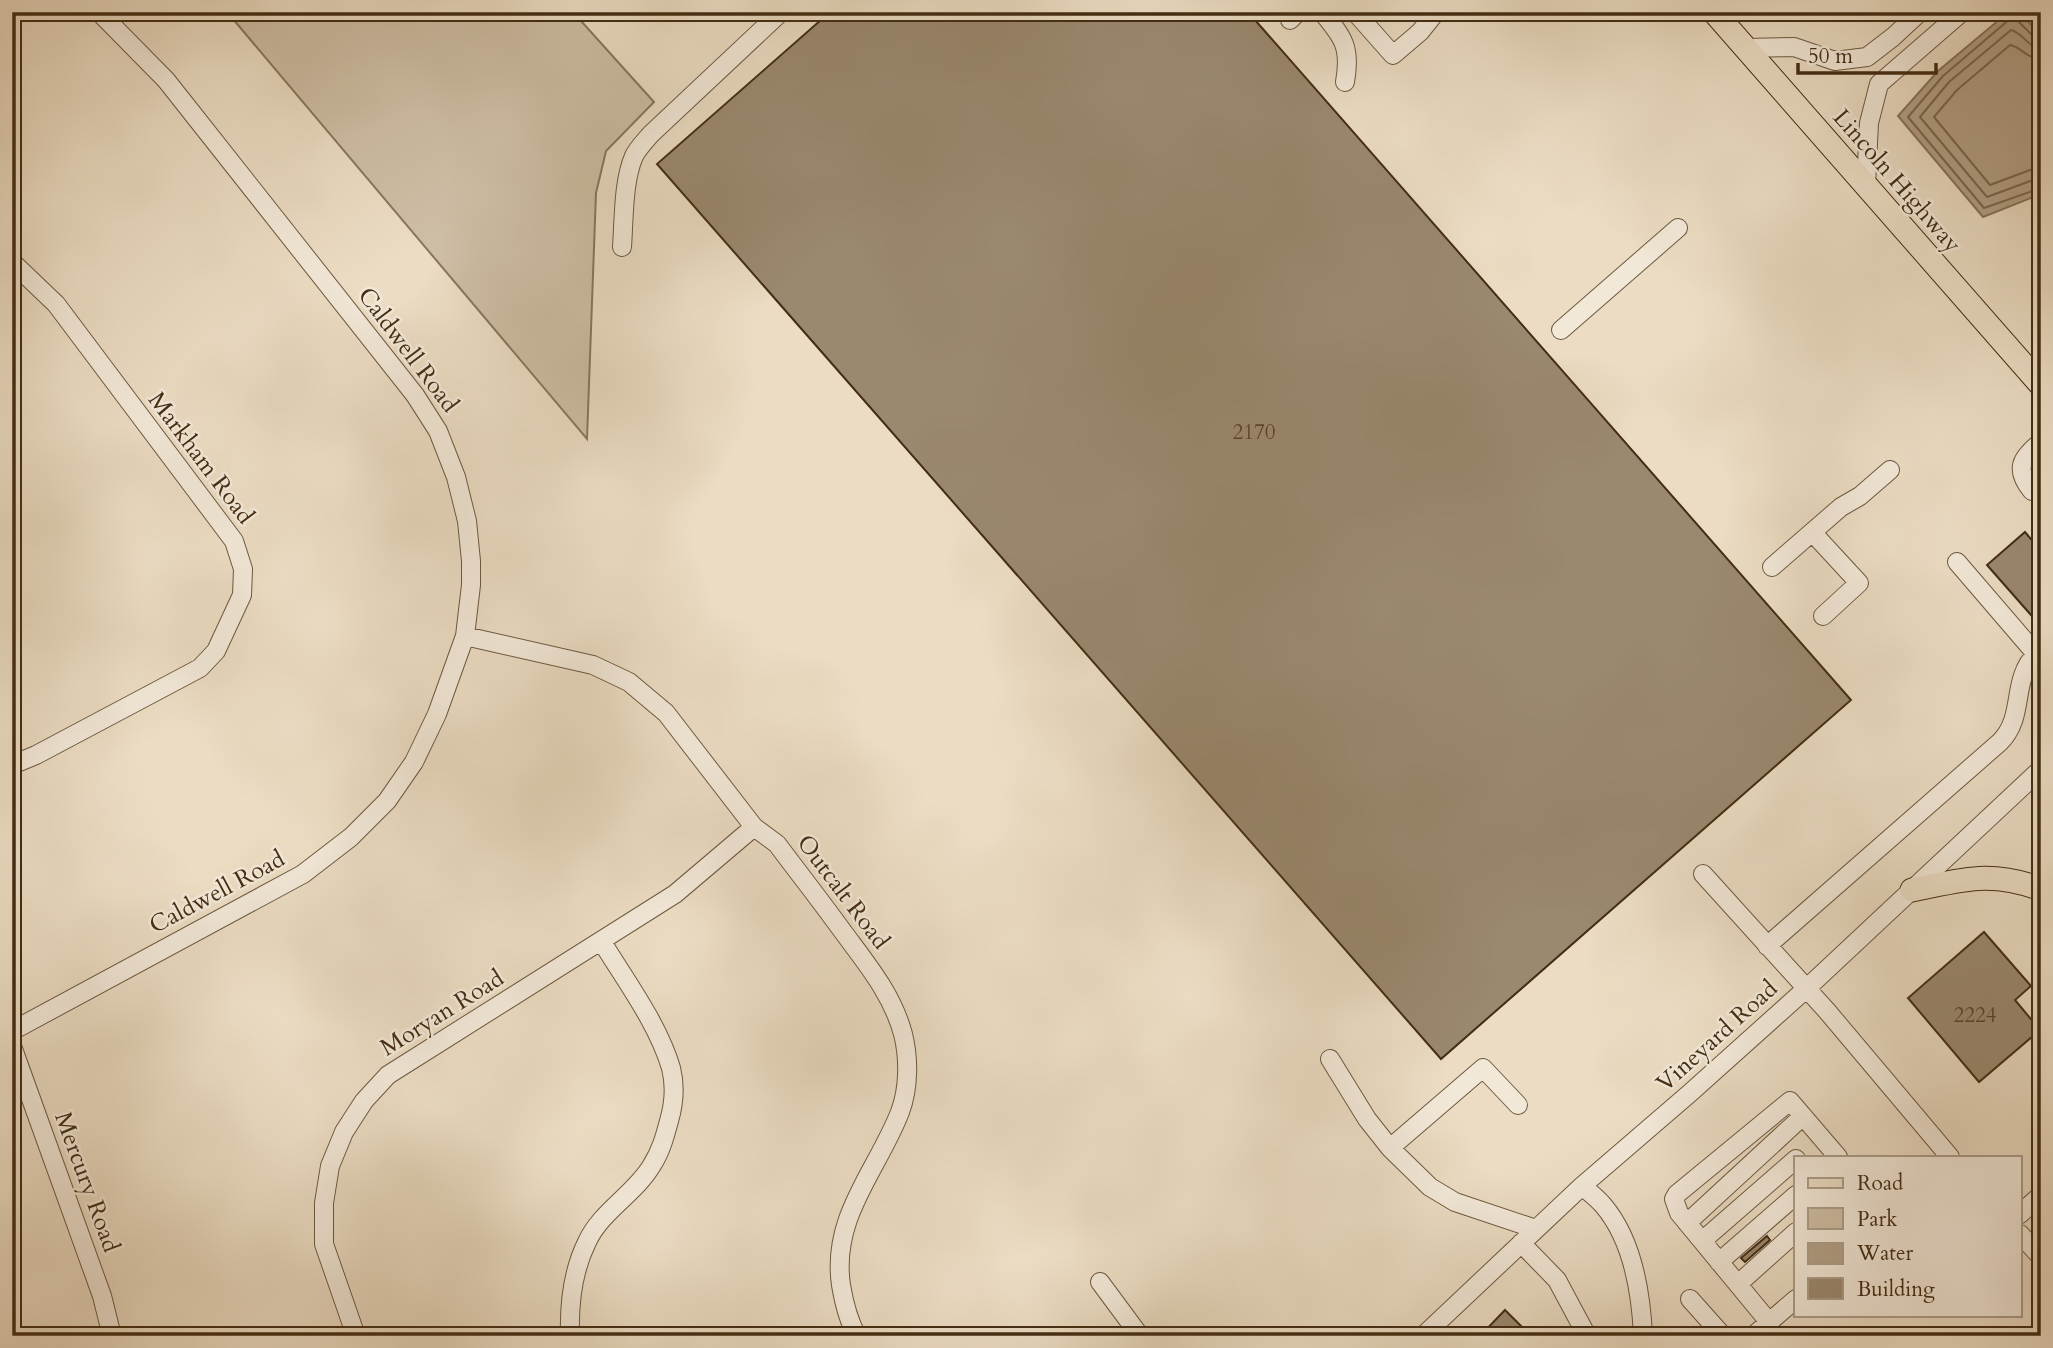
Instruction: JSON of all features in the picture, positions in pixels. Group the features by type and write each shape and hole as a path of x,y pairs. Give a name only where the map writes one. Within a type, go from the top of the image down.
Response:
{"main road":[{"name":"Lincoln Highway","path":"1714,12 2041,385"},
{"path":"1912,890 1982,877 2009,879 2041,889"}],"street":[{"name":"Caldwell Road","path":"12,1031 303,874 351,837 387,801 414,762 437,715 465,636 471,585 467,521 456,477 438,431 415,395 166,80 99,12"},
{"path":"622,247 628,177 638,150 651,134 781,12"},
{"path":"1322,12 1340,33 1348,54 1345,82"},
{"path":"1745,48 1794,47 1835,61 1867,57 1920,12"},
{"path":"1866,185 1869,124 1879,84 1962,12"},
{"path":"1340,33 1355,28 1364,15 1394,55 1432,17"},
{"path":"1561,330 1678,228"},
{"name":"Markham Road","path":"12,262 56,304 234,541 243,569 242,595 216,651 200,668 36,755 12,765"},
{"path":"2032,491 2024,481 2021,465 2026,455 2041,442"},
{"path":"1772,567 1841,507 1860,496 1890,470"},
{"path":"1812,532 1860,583 1823,616"},
{"path":"1767,946 2005,737 2015,718 2022,676 2036,654 1957,562"},
{"name":"Outcalt Road","path":"465,636 593,665 629,682 666,713 754,827 777,844 888,995 903,1034 908,1074 901,1111 852,1207 841,1242 839,1272 844,1301 857,1336"},
{"name":"Vineyard Road","path":"1423,1336 1583,1186 1807,988 2041,769"},
{"name":"Moryan Road","path":"356,1336 324,1244 324,1203 330,1166 344,1132 365,1101 388,1075 675,894 754,827"},
{"path":"1703,874 1807,988 1949,1156"},
{"path":"570,1336 569,1318 573,1291 587,1241 607,1213 652,1167 663,1142 674,1093 671,1070 660,1038 602,942"},
{"name":"Mercury Road","path":"12,1046 102,1296 112,1336"},
{"path":"1330,1059 1367,1119 1417,1176 1442,1195 1469,1208 1536,1229"},
{"path":"1390,1148 1483,1068 1518,1105"},
{"path":"1769,1322 1688,1223 1675,1205 1674,1199 1790,1101 1837,1156"},
{"path":"1688,1223 1803,1116"},
{"path":"1799,1156 1821,1137"},
{"path":"1702,1241 1794,1161"},
{"path":"1583,1186 1604,1205 1625,1240 1637,1280 1643,1336"},
{"path":"2022,1211 2041,1195"},
{"path":"1719,1262 1794,1197"},
{"path":"1738,1284 1794,1234"},
{"path":"2022,1236 2041,1257"},
{"path":"1521,1243 1557,1280 1587,1336"},
{"path":"1100,1282 1140,1336"},
{"path":"1690,1299 1723,1336"},
{"path":"1754,1336 1794,1301"}],"green space":[{"path":"227,12 573,12 654,102 606,151 596,193 587,439"}],"water":[{"path":"2011,12 2019,12 2041,35 2041,194 1983,217 1898,116 1938,71"}],"building":[{"path":"830,12 1248,12 1851,700 1441,1059 657,164"},
{"path":"2025,532 2041,551 2041,607 2031,615 1987,565"},
{"path":"1984,932 2031,986 2015,1000 2040,1030 1979,1082 1908,998"},
{"path":"1767,1236 1770,1240 1745,1262 1741,1258"},
{"path":"1505,1310 1531,1336 1480,1336"}]}
